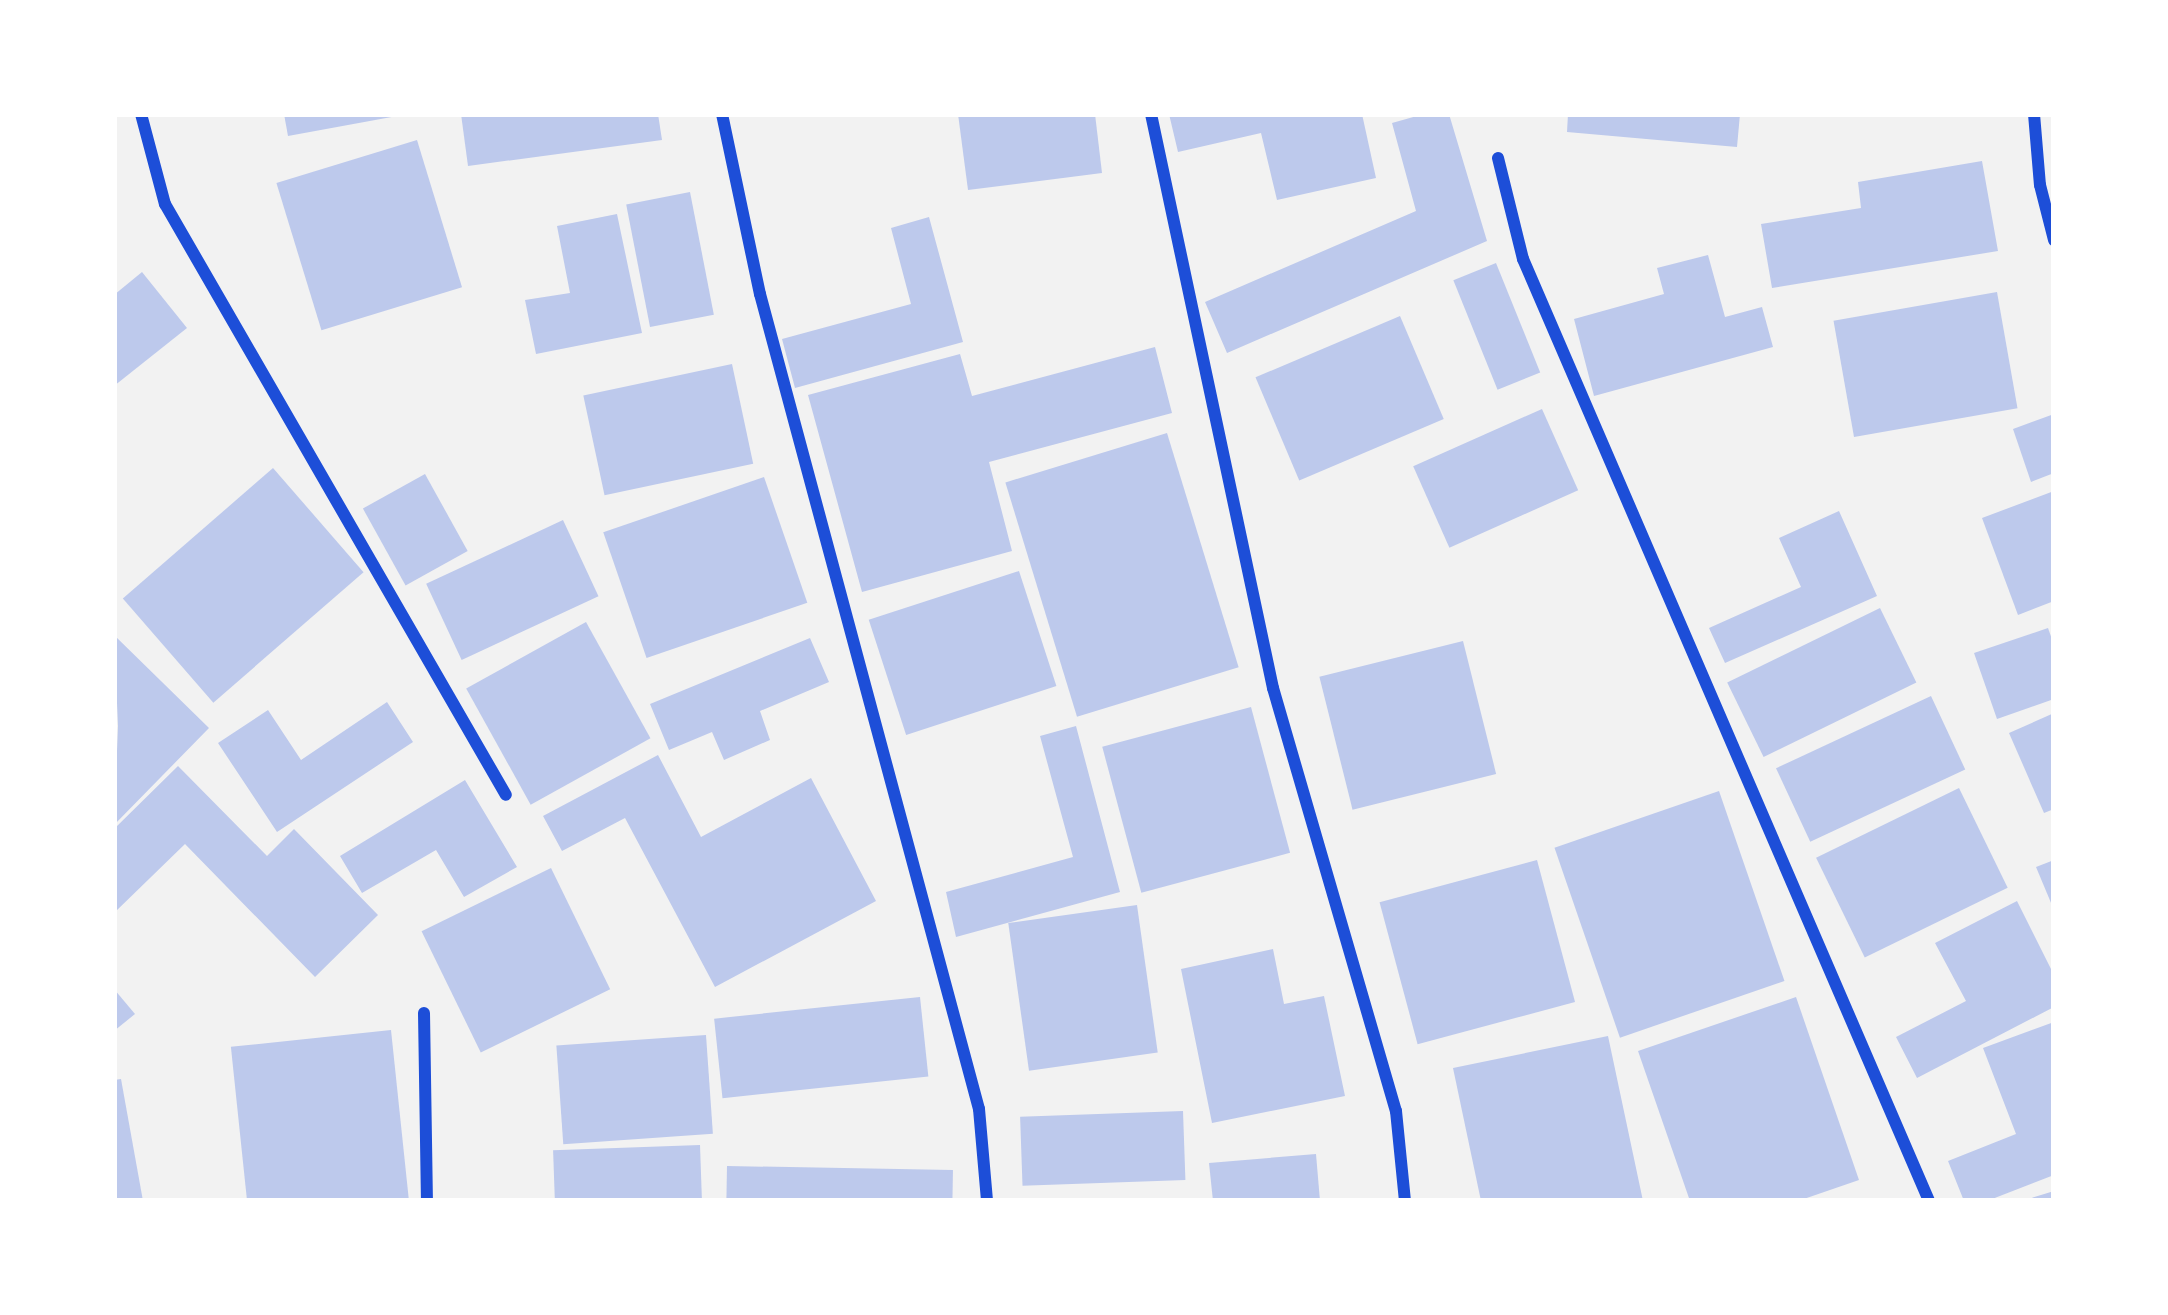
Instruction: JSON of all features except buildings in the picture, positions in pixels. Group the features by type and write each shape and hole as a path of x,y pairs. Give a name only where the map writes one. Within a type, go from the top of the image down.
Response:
{"street":[{"path":"141,114 165,204 506,795"},
{"path":"722,114 766,316 979,1109 987,1201"},
{"path":"1150,114 1273,688 1396,1111 1406,1201"},
{"path":"2034,114 2040,185 2054,240"},
{"path":"1498,158 1522,259 1929,1201"},
{"path":"424,1013 427,1201"}]}
